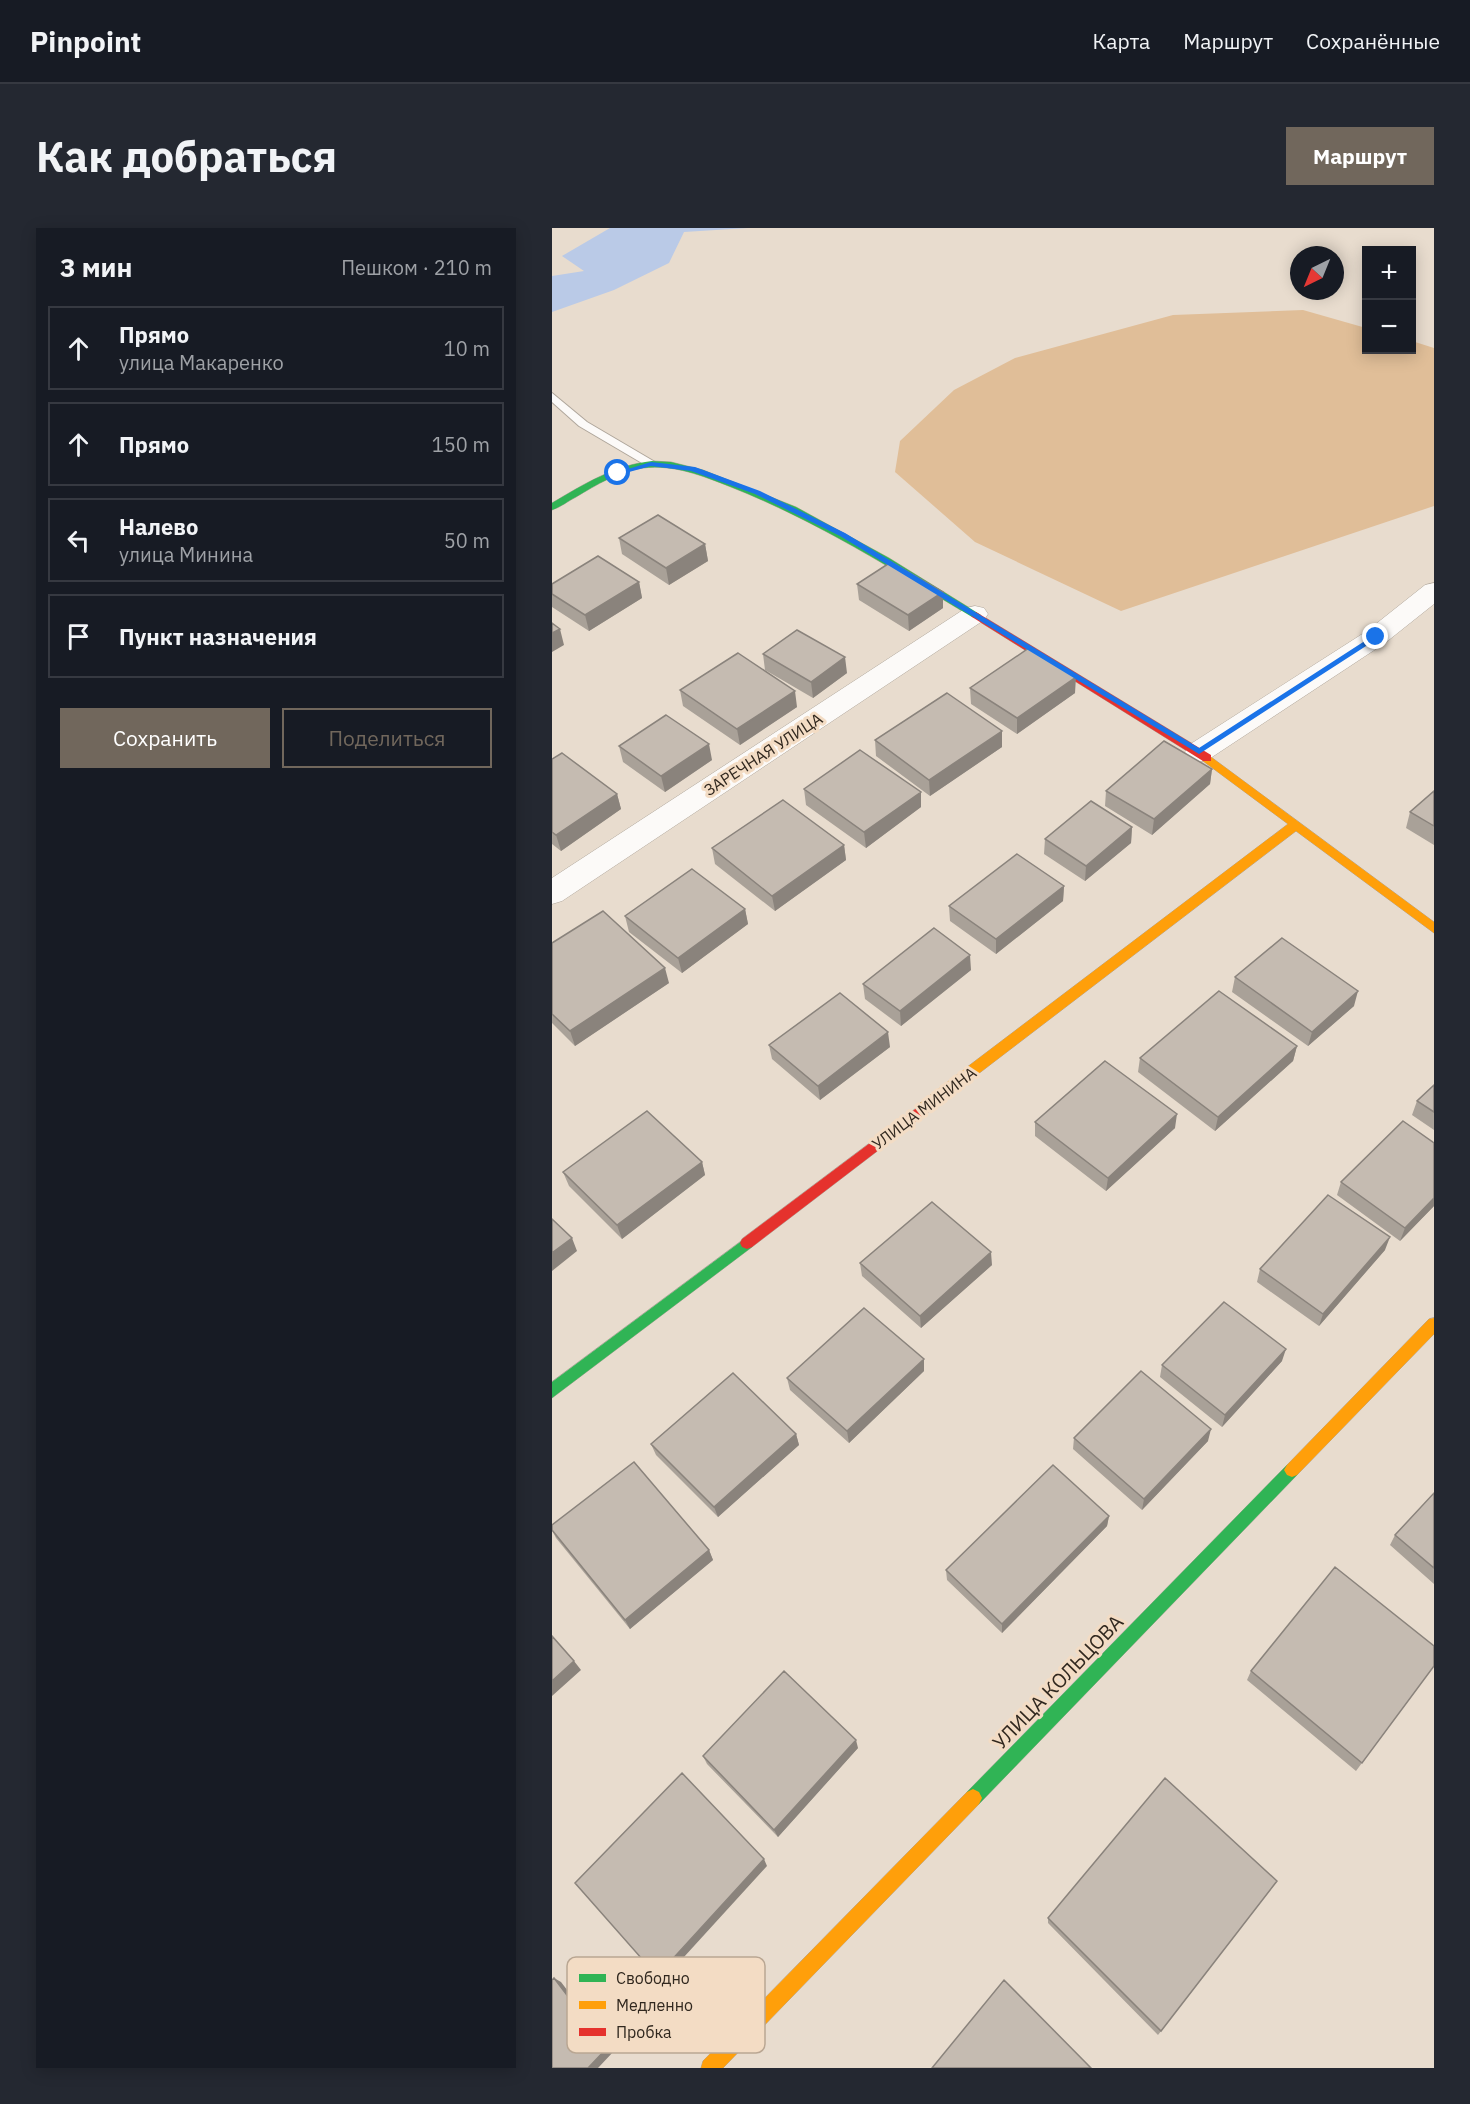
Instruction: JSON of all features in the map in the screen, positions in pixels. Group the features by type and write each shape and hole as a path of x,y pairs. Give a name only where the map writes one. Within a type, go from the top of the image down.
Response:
{"street":[{"path":"552,507 587,486 651,464 692,469 758,493 843,534 1199,752 1434,928"},
{"path":"1199,752 1376,637 1434,591"},
{"name":"ЗАРЕЧНАЯ УЛИЦА","path":"552,893 975,614"},
{"name":"УЛИЦА МИНИНА","path":"552,1391 1295,825"},
{"name":"УЛИЦА КОЛЬЦОВА","path":"765,2011 1434,1324"},
{"name":"УЛИЦА КОЛЬЦОВА","path":"710,2068 725,2053"}],"lane":[{"path":"552,396 583,424 651,464"}],"shaded area":[{"path":"1303,310 1362,327 1362,354 1416,354 1416,342 1434,348 1434,506 1121,611 975,542 895,472 900,441 954,390 1015,358 1173,315"}],"water":[{"path":"610,228 748,228 684,232 669,263 614,290 552,312 552,276 584,271 562,256"}],"building":[{"path":"658,515 705,544 666,568 619,538"},
{"path":"598,556 639,582 585,615 552,594 552,584"},
{"path":"891,562 943,592 908,615 857,584"},
{"path":"552,623 560,629 552,633"},
{"path":"797,630 845,657 811,682 763,654"},
{"path":"1029,648 1076,677 1017,718 970,688"},
{"path":"738,653 795,691 737,729 680,690"},
{"path":"947,693 1002,731 929,780 875,740"},
{"path":"666,715 709,744 661,776 619,746"},
{"path":"1164,741 1212,769 1154,819 1106,791"},
{"path":"860,750 921,792 864,832 804,789"},
{"path":"562,753 617,794 556,835 552,832 552,759"},
{"path":"1434,791 1434,826 1410,812"},
{"path":"783,800 844,845 772,896 712,848"},
{"path":"1091,801 1132,827 1086,866 1045,839"},
{"path":"1017,854 1064,886 996,939 949,906"},
{"path":"692,869 745,909 678,958 625,916"},
{"path":"603,911 665,968 570,1031 552,1014 552,943"},
{"path":"934,928 970,955 900,1011 863,984"},
{"path":"1282,938 1358,991 1312,1032 1235,977"},
{"path":"1219,991 1297,1046 1218,1117 1140,1058"},
{"path":"840,993 888,1032 818,1086 769,1045"},
{"path":"1105,1061 1177,1114 1108,1178 1035,1122"},
{"path":"1434,1085 1434,1112 1417,1101"},
{"path":"647,1111 702,1162 617,1225 563,1172"},
{"path":"1403,1121 1434,1143 1434,1198 1405,1228 1341,1182"},
{"path":"1328,1195 1390,1237 1323,1314 1260,1269"},
{"path":"932,1202 991,1252 920,1316 860,1263"},
{"path":"552,1219 572,1238 552,1253"},
{"path":"1224,1302 1286,1349 1225,1415 1162,1365"},
{"path":"864,1308 924,1359 847,1431 787,1378"},
{"path":"1141,1371 1211,1429 1144,1499 1074,1438"},
{"path":"733,1373 796,1434 714,1507 651,1444"},
{"path":"634,1462 709,1550 625,1620 552,1530 552,1525"},
{"path":"1053,1465 1109,1516 1002,1624 946,1570"},
{"path":"1434,1493 1434,1568 1395,1535"},
{"path":"1335,1567 1434,1646 1434,1666 1362,1763 1251,1671"},
{"path":"552,1636 574,1661 552,1681"},
{"path":"784,1671 856,1740 774,1830 703,1756"},
{"path":"682,1773 764,1859 674,1957 640,1957 575,1883"},
{"path":"1165,1778 1277,1881 1161,2031 1048,1918"},
{"path":"554,1978 567,1995 567,2053 602,2053 588,2068 552,2068 552,1980"},
{"path":"1004,1980 1091,2068 932,2068"}],"traffic: fast":[{"path":"552,507 600,480 639,465 671,465 690,469 760,495 824,525 976,615"},
{"path":"552,1391 747,1243"},
{"path":"973,1798 1292,1470"}],"traffic: slow":[{"path":"1207,758 1434,928"},
{"path":"926,1106 1295,825"},
{"path":"1292,1470 1434,1324"},
{"path":"765,2012 973,1798"},
{"path":"710,2068 725,2053"}],"traffic: jam":[{"path":"976,615 1207,758"},
{"path":"747,1243 926,1106"}],"route":[{"path":"618,473 651,464 692,469 758,493 843,534 1199,752 1376,637"}]}
